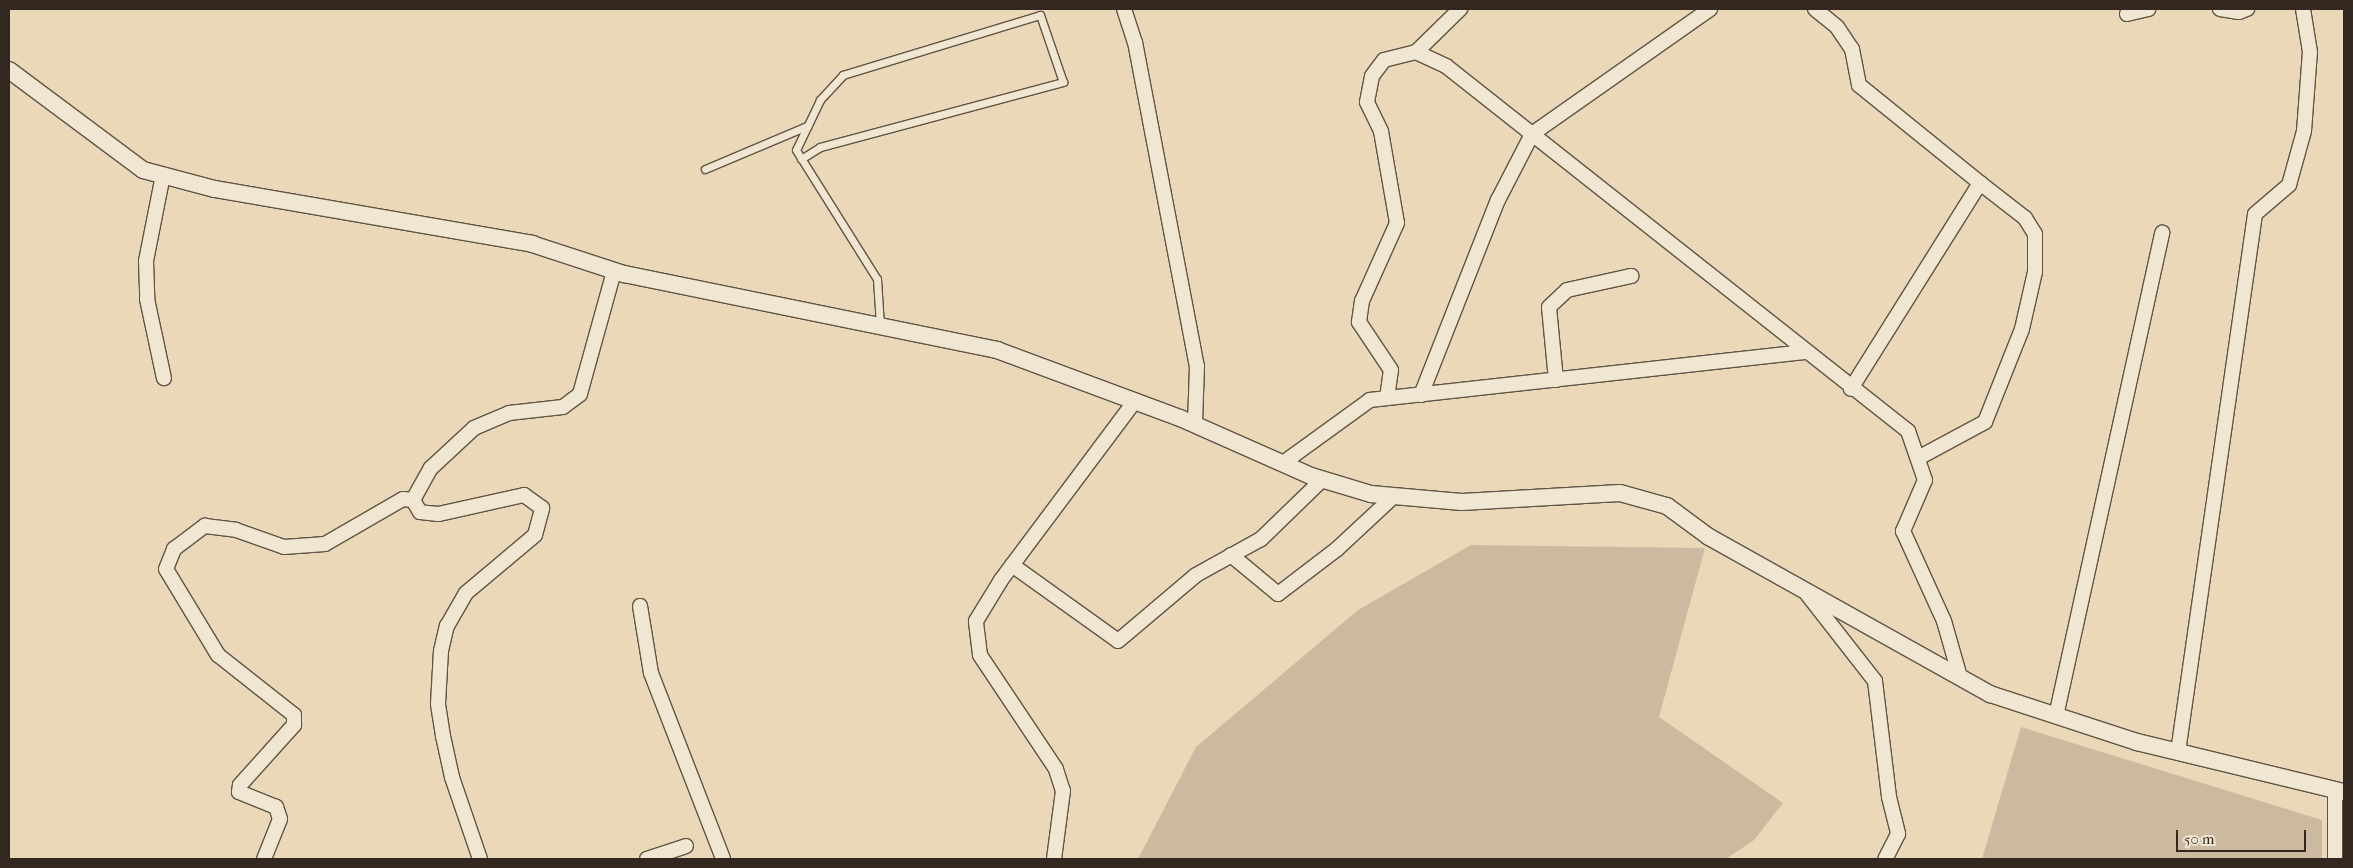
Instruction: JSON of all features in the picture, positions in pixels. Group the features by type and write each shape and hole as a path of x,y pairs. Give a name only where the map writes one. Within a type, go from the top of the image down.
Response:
{"street":[{"path":"1124,9 1135,42 1197,366 1195,424"},
{"path":"1387,398 1391,370 1359,322 1362,301 1397,223 1381,130 1367,102 1372,76 1384,60 1416,52 1460,9"},
{"path":"1421,395 1498,200 1532,134 1710,9"},
{"path":"1815,9 1837,27 1852,49 1859,85 2025,218 2036,234 2036,272 2022,329 1985,422 1920,457"},
{"path":"2127,14 2148,9"},
{"path":"2220,9 2239,12 2247,9"},
{"path":"2178,752 2255,214 2289,185 2304,131 2310,52 2303,9"},
{"path":"1416,52 1446,66 1804,352 1908,432 1920,457 1925,480 1903,531 1944,621 1960,677"},
{"path":"9,70 143,170 215,189 532,244 614,271 998,350 1195,424 1323,479 1394,496 1462,502 1620,493 1667,506 1709,537 1990,694 2056,716 2178,752 2340,791 2335,859"},
{"path":"163,175 146,261 147,299 164,378"},
{"path":"1851,389 1980,183"},
{"path":"2056,716 2162,232"},
{"path":"413,500 432,468 474,428 509,413 563,407 580,394 614,271"},
{"path":"1556,380 1549,306 1567,290 1631,276"},
{"path":"1283,463 1370,400 1804,352"},
{"path":"1054,859 1063,792 1056,769 980,655 976,621 1012,566 1135,401"},
{"path":"1012,566 1118,641 1196,575 1261,539 1323,479"},
{"path":"413,500 420,512 438,514 524,495 542,508 534,535 466,593 447,626 441,651 438,704 443,736 452,777 480,859"},
{"path":"1231,554 1278,594 1337,549 1394,496"},
{"path":"264,859 280,818 276,807 239,792 240,785 294,725 294,715 218,655 166,570 174,549 205,526 236,530 284,547 325,544 403,499 413,500"},
{"path":"1802,589 1875,681 1898,834 1885,859"},
{"path":"640,606 651,673 723,859"},
{"path":"647,859 686,846"}],"lane":[{"path":"801,158 820,147 1063,82 1040,15 843,75 820,100 796,150 801,158 877,279 880,326"},
{"path":"705,169 807,126"}],"shaded area":[{"path":"1471,545 1705,548 1659,717 1783,803 1754,840 1726,859 1138,859 1196,747 1358,610"},
{"path":"2021,727 2322,820 2322,859 1982,859"}]}
